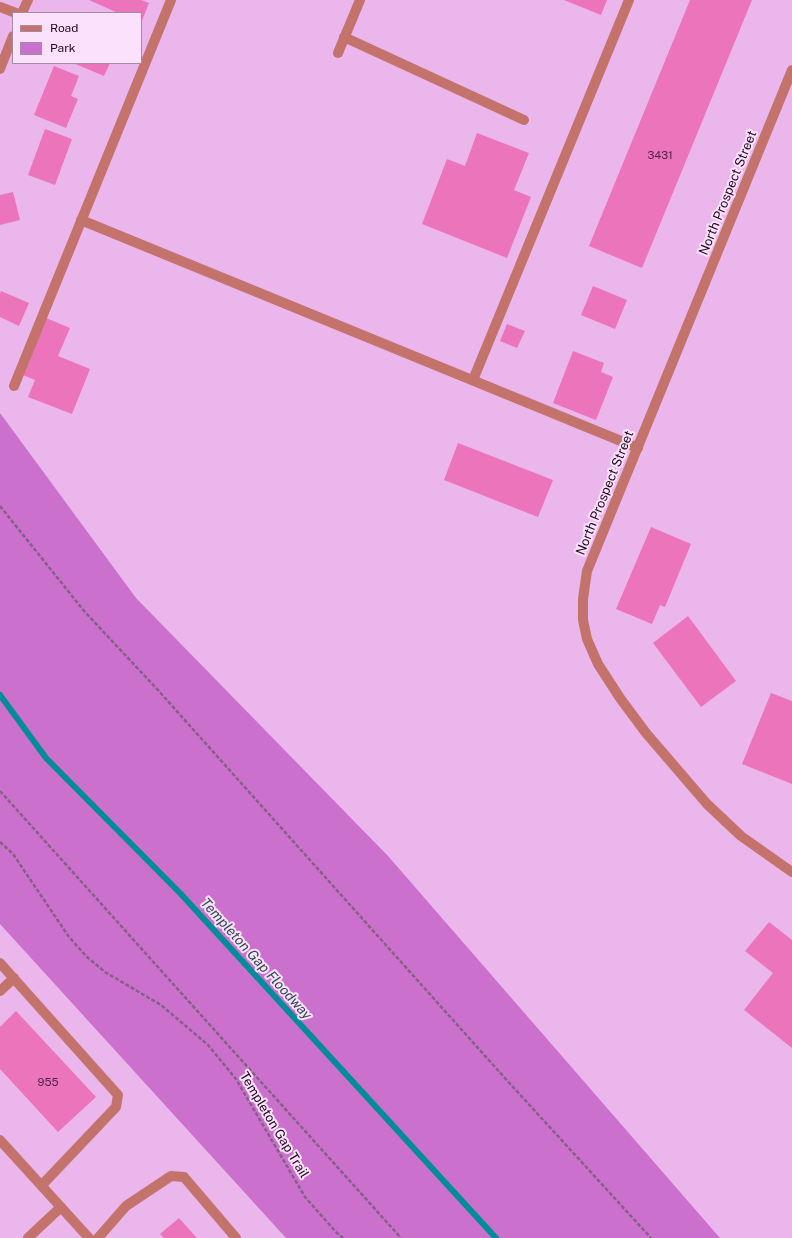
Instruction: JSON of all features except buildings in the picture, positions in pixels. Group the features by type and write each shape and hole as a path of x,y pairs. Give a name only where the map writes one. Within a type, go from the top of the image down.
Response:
{"street":[{"path":"22,12 28,0"},
{"path":"14,386 171,0"},
{"path":"338,53 360,0"},
{"path":"473,380 629,0"},
{"path":"0,7 13,12"},
{"path":"344,37 524,120"},
{"path":"0,69 12,39"},
{"name":"North Prospect Street","path":"792,70 587,571 583,599 583,620 587,639 598,664 641,727 707,804 741,836 792,872"},
{"path":"82,220 638,448"},
{"path":"0,962 118,1095 116,1107 42,1186"},
{"path":"0,991 14,978"},
{"path":"0,1140 89,1238"},
{"path":"98,1238 126,1206 171,1176 184,1176 236,1238"},
{"path":"28,1238 61,1207"}],"path":[{"path":"0,506 84,611 162,695 502,1076 651,1238"},
{"path":"0,791 401,1238"},
{"name":"Templeton Gap Trail","path":"0,842 13,854 68,937 87,957 105,972 161,1005 208,1045 236,1079 305,1198 335,1231 344,1238"}],"green space":[{"path":"0,413 136,598 388,856 720,1238 286,1238 0,924"}],"waterway":[{"name":"Templeton Gap Floodway","path":"0,695 46,758 180,893 496,1238"}]}
